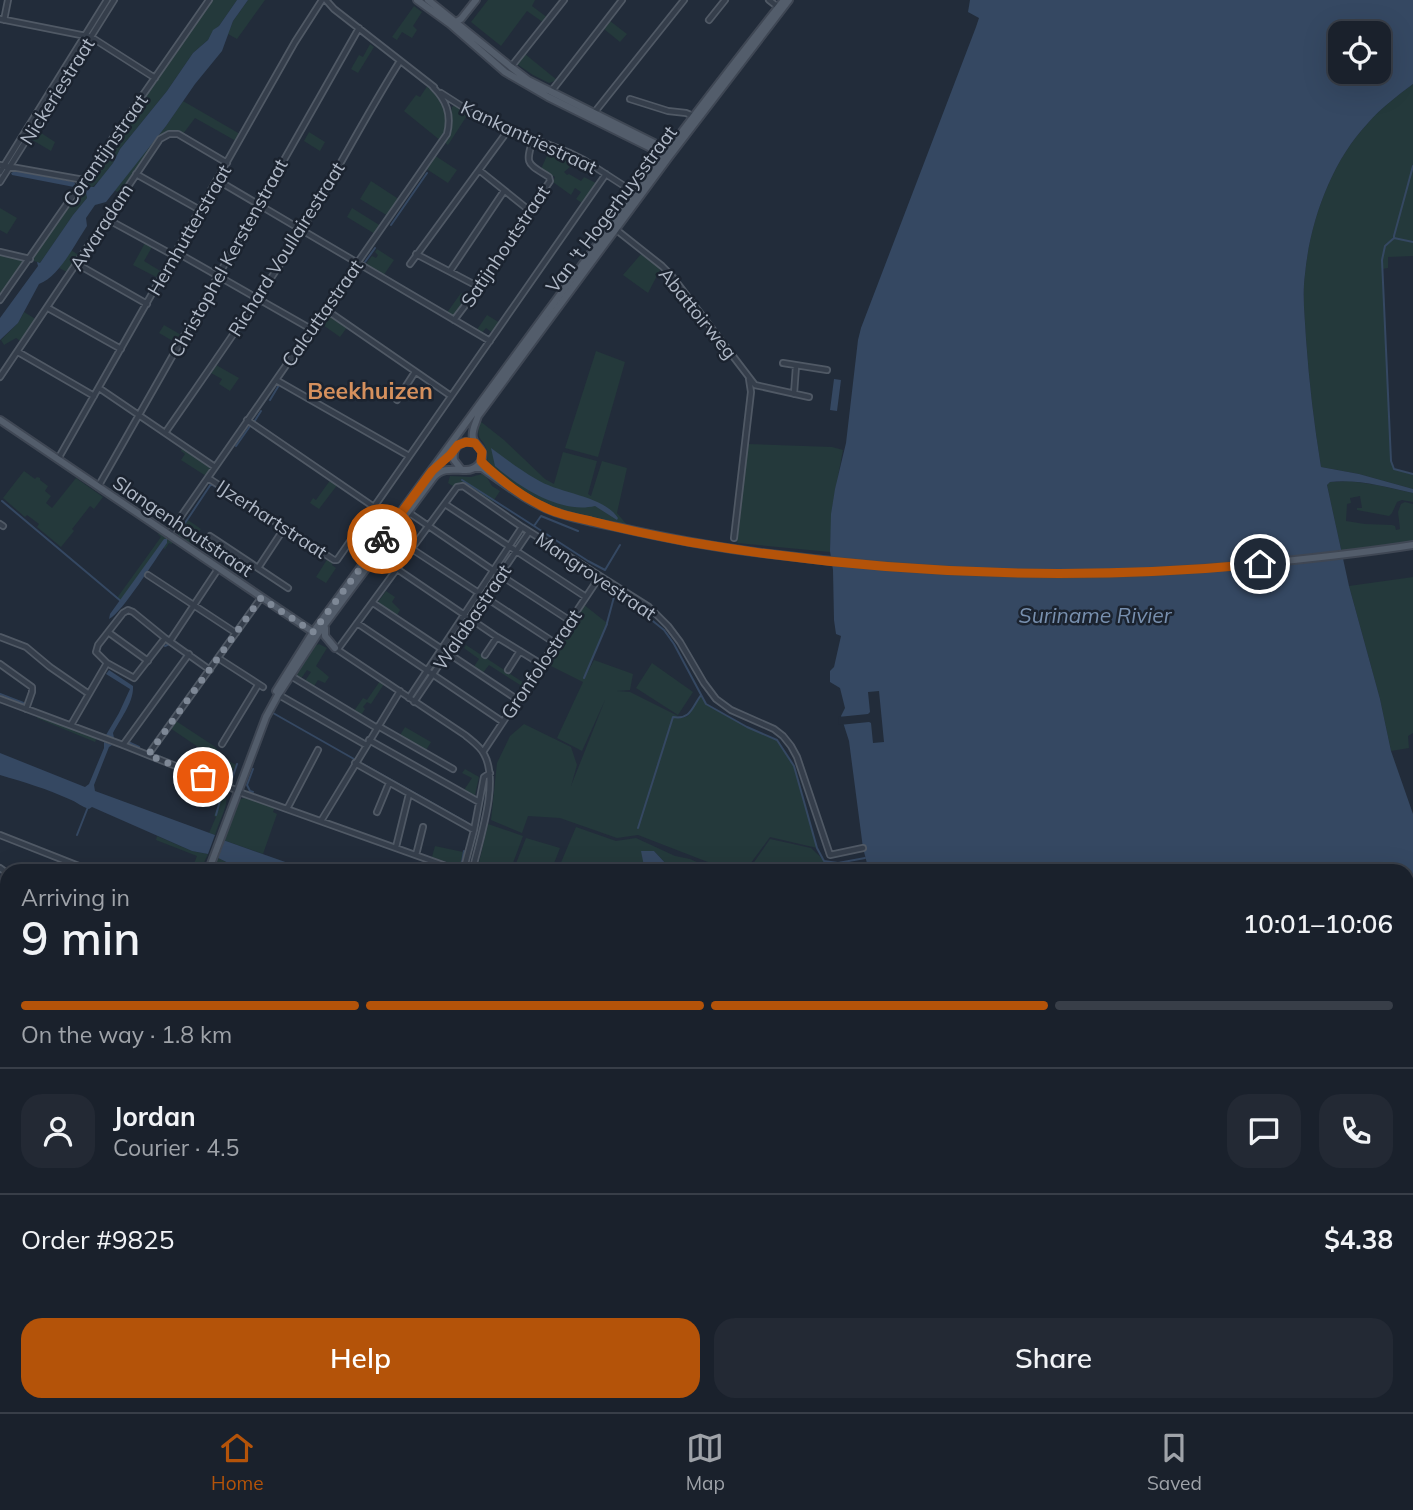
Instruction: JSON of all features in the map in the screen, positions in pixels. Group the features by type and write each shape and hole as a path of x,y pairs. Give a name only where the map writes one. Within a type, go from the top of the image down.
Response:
{"main road":[{"path":"417,0 550,94 668,153"},
{"path":"428,0 505,72 593,114 624,132"},
{"path":"453,23 477,0"},
{"name":"Van 't Hogerhuysstraat","path":"237,791 274,694 315,634 477,410 784,0"},
{"name":"Van 't Hogerhuysstraat","path":"475,443 472,433 478,416 635,192 789,0"},
{"name":"Van 't Hogerhuysstraat","path":"432,471 457,446 477,410"},
{"name":"Slangenhoutstraat","path":"1,421 315,634"},
{"path":"476,468 481,461 482,452 475,443 466,442 457,446 454,460 463,470 482,468 556,513 671,539 759,553 867,565 977,572 1094,574 1273,562 1413,545"},
{"path":"481,461 509,485"},
{"name":"Van 't Hogerhuysstraat","path":"209,864 266,717 315,634 437,473 448,469 463,470"},
{"path":"335,611 324,636 337,648"}],"street":[{"path":"8,0 2,20 88,36 155,78"},
{"name":"Nickeriestraat","path":"88,36 107,0"},
{"name":"Nickeriestraat","path":"0,172 114,0"},
{"name":"Corantijnstraat","path":"0,300 209,0"},
{"name":"Hernhutterstraat","path":"57,460 295,42 324,0"},
{"name":"Kankantriestraat","path":"324,0 457,104 480,118 570,153 635,192"},
{"path":"511,68 564,0"},
{"path":"550,94 622,0"},
{"path":"593,114 684,0"},
{"path":"709,20 725,0"},
{"path":"769,0 778,7"},
{"path":"318,6 325,5 334,9"},
{"name":"Christophel Kerstenstraat","path":"98,488 359,28"},
{"name":"Richard Voullairestraat","path":"165,433 258,299 302,230 400,61"},
{"path":"433,87 445,102 449,113"},
{"path":"630,99 694,116"},
{"path":"449,113 450,106 457,104"},
{"name":"Calcuttastraat","path":"168,535 447,134 449,113"},
{"path":"410,264 509,130"},
{"name":"Awaradam","path":"0,377 160,139 169,134 178,134 227,163"},
{"name":"Satijnhoutstraat","path":"454,320 479,287 550,178 528,162 533,139"},
{"path":"5,165 84,180"},
{"name":"Nickeriestraat","path":"0,182 5,165"},
{"path":"479,170 530,211"},
{"path":"136,174 200,210"},
{"path":"247,420 374,507 606,174"},
{"path":"217,180 490,341"},
{"path":"450,271 504,191"},
{"path":"107,219 218,276 311,329"},
{"name":"Abattoirweg","path":"613,227 671,275 748,378"},
{"path":"0,253 30,259"},
{"path":"416,254 479,287"},
{"path":"77,264 147,304"},
{"path":"48,308 121,349"},
{"path":"325,309 452,396"},
{"path":"18,352 94,396"},
{"path":"783,363 827,370"},
{"path":"794,394 796,366"},
{"path":"397,400 415,372"},
{"path":"748,378 760,387 809,397"},
{"path":"734,538 751,392 748,378"},
{"path":"276,380 409,456"},
{"path":"99,388 215,467"},
{"name":"IJzerhartstraat","path":"208,478 334,560 337,560 374,507"},
{"name":"Mangrovestraat","path":"445,505 457,486 463,486 529,532 649,607 680,642 716,699 731,710 774,729 791,746 830,855 863,848"},
{"path":"337,648 445,505 586,597"},
{"path":"408,512 569,620"},
{"path":"258,568 285,527"},
{"name":"Walabastraat","path":"412,700 433,676 470,619 494,571 522,527"},
{"name":"Walabastraat","path":"412,700 465,615 500,575 529,532"},
{"path":"210,536 288,588"},
{"path":"412,548 555,643"},
{"path":"210,670 167,639 131,610 122,613 98,645 96,652 107,663 134,678 148,662 167,639 194,606 218,569"},
{"path":"397,569 541,664"},
{"path":"148,576 236,633"},
{"name":"Gronfolostraat","path":"483,752 600,576"},
{"path":"148,755 261,598"},
{"path":"373,602 518,700"},
{"path":"357,624 503,722"},
{"path":"108,632 148,662"},
{"name":"Slangenhoutstraat","path":"315,634 465,735 483,752"},
{"path":"0,637 26,647 89,694"},
{"path":"485,655 497,637"},
{"path":"508,670 520,651"},
{"path":"123,745 189,654"},
{"path":"218,658 261,686 222,744"},
{"path":"71,725 107,663"},
{"path":"0,664 32,687 26,709"},
{"path":"290,676 453,769"},
{"path":"321,821 400,691"},
{"path":"278,695 479,802"},
{"path":"0,699 237,791 441,864"},
{"path":"287,809 318,750"},
{"path":"474,864 490,792 490,773 483,752"},
{"path":"355,763 474,830"},
{"path":"465,864 484,777 490,773"},
{"path":"377,812 389,783"},
{"path":"396,847 409,794"},
{"path":"416,855 423,827"},
{"path":"0,835 70,863"}],"green space":[{"path":"212,0 237,0 208,40 193,53 167,91 120,149 100,180 86,193 87,198 40,263 31,260"},
{"path":"248,0 265,0 237,39 228,34 233,21"},
{"path":"488,0 535,0 532,6 548,18 544,23 527,11 501,46 471,22"},
{"path":"414,6 422,12 413,26 417,30 412,38 402,32 397,40 392,37"},
{"path":"610,21 627,34 620,42 604,29"},
{"path":"370,44 374,47 358,73 351,69 359,55 363,57"},
{"path":"525,54 557,80 549,83 517,64"},
{"path":"1413,84 1413,256 1388,257 1388,268 1382,269 1391,461 1394,469 1413,474 1413,489 1321,467 1310,387 1304,298 1312,234 1333,174 1368,123"},
{"path":"428,85 440,97 446,110 446,125 441,141 404,111 416,95 420,97"},
{"path":"183,101 240,134 236,141 195,118 183,134 166,134 121,194 114,190 166,126"},
{"path":"455,105 468,114 448,145 444,142 452,107"},
{"path":"35,129 55,142 51,151 29,138"},
{"path":"309,132 325,142 320,151 304,141"},
{"path":"550,149 575,159 564,172 567,175 581,181 584,177 596,183 582,203 576,199 581,192 575,188 571,195 553,182 555,177 541,169"},
{"path":"434,155 457,170 448,183 425,168"},
{"path":"371,181 400,200 388,216 360,199"},
{"path":"0,208 17,218 7,234 0,230"},
{"path":"352,208 381,226 375,234 347,217"},
{"path":"145,243 152,247 144,261 162,272 158,278 133,265"},
{"path":"377,249 394,260 383,276 365,265 372,256 376,258"},
{"path":"71,250 80,256 69,273 59,268"},
{"path":"642,253 661,268 648,293 623,275"},
{"path":"0,254 23,259 24,262 2,293 0,292"},
{"path":"461,293 470,298 455,317 446,314"},
{"path":"24,312 37,320 22,342 16,338 4,345 1,340 18,323"},
{"path":"331,314 348,326 340,337 323,325"},
{"path":"487,315 500,323 493,333 486,328 481,334 476,331"},
{"path":"164,325 183,336 178,344 159,333"},
{"path":"596,351 625,362 598,457 565,448"},
{"path":"216,365 239,378 230,391 219,384 222,379 211,373"},
{"path":"480,421 554,484 563,452 597,461 588,494 591,496 602,461 627,468 617,513 627,525 565,513 520,490 487,464 487,451 479,436"},
{"path":"748,444 832,447 843,450 832,508 830,552 737,543"},
{"path":"182,448 211,467 206,476 181,460 185,454 181,451"},
{"path":"24,471 35,479 40,478 48,486 45,491 51,496 46,503 52,508 76,478 103,497 94,509 90,506 61,547 37,527 39,524 27,515 25,517 3,498"},
{"path":"482,474 500,491 492,503 460,482 456,488 448,483 450,476 471,477"},
{"path":"331,479 338,484 319,509 310,503 313,498 316,500"},
{"path":"1350,481 1413,493 1413,502 1397,502 1389,516 1357,510 1362,508 1360,496 1350,498 1346,521 1392,525 1396,530 1400,529 1398,512 1401,504 1413,504 1413,543 1342,554 1327,485 1330,482"},
{"path":"373,513 387,522 380,532 366,523"},
{"path":"188,520 201,529 189,547 176,538"},
{"path":"159,533 172,541 172,544 169,543 163,548 167,543 165,540 121,600 117,598 161,537"},
{"path":"328,558 336,568 326,583 316,577"},
{"path":"1413,577 1413,733 1408,736 1409,748 1391,751 1380,699 1349,586"},
{"path":"386,591 395,597 392,602 400,610 397,615 378,602"},
{"path":"583,604 607,623 588,672 594,660 633,674 630,690 617,691 630,692 682,718 688,716 701,694 706,704 777,740 794,766 817,848 770,837 750,864 713,864 638,835 617,838 560,818 528,816 522,833 491,820 497,763 510,736 524,724 571,747 577,765 571,786 605,700 582,751 557,738 583,682 547,664 541,666"},
{"path":"319,644 327,648 316,666 329,677 325,683 318,680 314,686 305,681 311,672 307,670 300,680 294,676 314,646"},
{"path":"466,645 527,685 525,688 489,665 482,674 473,668 479,659 464,648"},
{"path":"652,663 693,692 678,715 636,688"},
{"path":"380,681 384,684 371,704 367,702 361,715 354,711 363,698 367,700"},
{"path":"38,714 97,738 95,742 37,718"},
{"path":"176,721 214,746 217,749 215,753 236,765 234,770 214,762 207,771 196,768 204,751 170,728"},
{"path":"405,727 431,742 425,752 399,737"},
{"path":"465,769 479,777 475,795 464,790 472,778 462,773"},
{"path":"201,779 225,795 225,807 215,835 209,833 221,796 198,785"},
{"path":"246,797 275,807 273,812 277,814 263,854 223,840 237,802"},
{"path":"488,824 523,836 513,864 479,864"},
{"path":"576,827 616,841 636,838 675,856 701,864 666,864 654,851 642,851 644,864 560,864"},
{"path":"157,836 192,851 208,854 203,864 194,864 197,856 156,840"},
{"path":"526,838 560,848 554,864 516,864"},
{"path":"770,839 811,848 828,864 753,864"},
{"path":"435,846 463,852 461,862 458,864 432,857"},
{"path":"216,857 230,864 213,864"}],"water":[{"path":"237,0 248,0 233,21 222,51 106,202 95,205 86,218 87,226 66,259 53,275 39,284 18,323 0,340 0,318 38,266 37,262 40,263 87,198 84,187 94,187 193,53 208,40"},
{"name":"Suriname Rivier","path":"970,0 1413,0 1413,84 1368,123 1333,174 1312,234 1304,298 1310,387 1321,467 1413,489 1413,493 1351,482 1330,482 1327,485 1349,586 1380,699 1391,751 1413,814 1413,864 867,864 849,741 841,716 845,708 840,688 830,682 830,671 834,667 841,636 836,634 834,620 831,514 846,443 861,328 979,18 968,12"},
{"path":"15,171 74,182 76,185 74,187 12,175"},
{"path":"834,379 841,380 837,411 830,410"},
{"path":"491,448 546,484 602,504 611,510 617,520 595,506 555,503 516,483 495,466"},
{"path":"164,539 167,539 167,543 139,584 109,619 110,614"},
{"path":"109,670 133,686 129,704 113,733 114,738 106,735 130,689 106,674"},
{"path":"104,742 112,745 94,785 95,791 215,835 208,854 192,851 92,807 86,808 52,792 0,775 0,753 85,787 89,784"},
{"path":"223,840 291,864 230,864 216,857"},
{"path":"641,851 654,851 666,864 644,864"}],"pier":[{"path":"879,691 884,742 873,743 869,722 839,725 838,717 868,714 868,692"}],"waterway":[{"path":"1413,166 1394,236 1413,242"},
{"path":"391,225 427,173"},
{"path":"1394,238 1385,246 1382,260 1391,461 1394,469 1413,474"},
{"path":"365,262 375,248"},
{"path":"315,334 328,314"},
{"path":"304,350 313,337"},
{"path":"270,400 279,385"},
{"path":"254,422 261,411"},
{"path":"236,446 250,426"},
{"path":"462,480 534,526"},
{"path":"179,532 211,484 222,491"},
{"path":"2,501 122,602"},
{"path":"578,531 541,516 534,526 605,570 620,545"},
{"path":"285,531 313,550"},
{"path":"607,623 614,597 618,593 664,630 706,704 777,740 794,766 817,848 824,861 838,863 865,858"},
{"path":"584,678 607,624"},
{"path":"165,646 169,644 179,651"},
{"path":"0,694 26,704"},
{"path":"638,828 673,717 687,715 701,695"},
{"path":"273,713 354,759"},
{"path":"128,742 139,747"},
{"path":"227,780 232,779 237,764"},
{"path":"363,764 466,822"},
{"path":"253,769 247,785 253,792"},
{"path":"206,785 222,794 216,815"},
{"path":"77,835 88,807"},
{"path":"459,864 462,862 464,851"}],"way so far":[{"path":"203,777 148,755 261,598 313,632 382,539"}],"district":[{"name":"Beekhuizen","path":"370,391"}],"route":[{"path":"382,539 432,471 458,445 470,442 480,448 481,461 509,485 526,498 556,513 632,531 726,548 831,562 977,572 1124,573 1260,564"}]}
